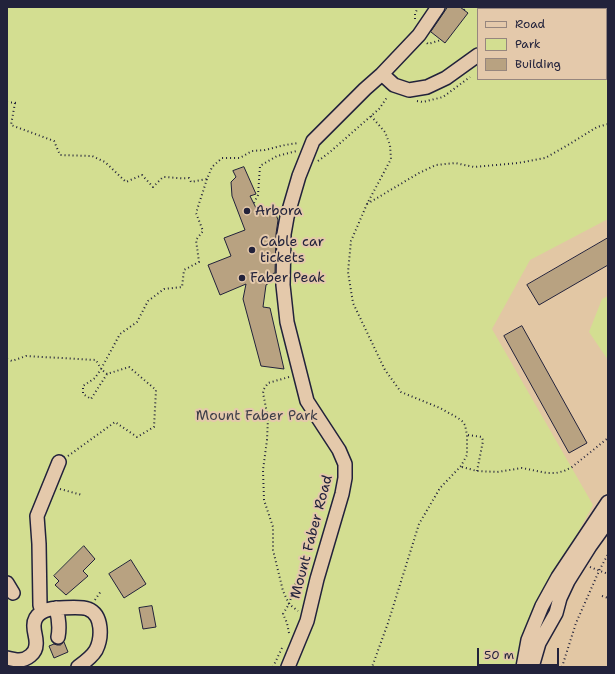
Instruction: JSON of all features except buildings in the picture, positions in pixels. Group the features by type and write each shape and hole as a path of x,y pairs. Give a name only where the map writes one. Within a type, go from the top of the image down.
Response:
{"street":[{"name":"Mount Faber Road","path":"288,667 307,621 316,579 342,494 345,478 345,464 339,450 304,407 287,322 283,285 284,234 287,217 299,176 313,141 382,74 419,35 438,7"},
{"path":"382,74 394,85 410,90 427,87 446,78 477,56"},
{"path":"42,612 40,605 37,516 59,462"},
{"path":"523,667 528,640 542,606 558,577 608,502"},
{"path":"532,667 539,642 556,613 560,598 568,582 590,546 608,521"},
{"path":"542,606 556,613"},
{"path":"56,608 60,626 58,637"},
{"path":"7,658 24,660 32,654 36,645 35,620 42,612 56,608 82,608 88,609 97,617 99,622 99,639 91,657 78,667"}],"path":[{"path":"415,14 418,7"},
{"path":"464,10 467,7"},
{"path":"318,161 379,109 388,96"},
{"path":"7,102 16,103 10,125 54,141 60,155 92,156 105,162 126,182 142,175 154,187 163,177 182,179 189,178 191,182 207,179"},
{"path":"371,116 385,132 390,145 391,159 367,204 351,241 348,272 352,303 385,370 401,392 440,408 458,418 465,425 467,435 466,454 461,466 440,488 419,524 388,623 372,667"},
{"path":"367,204 436,165 455,163 474,167 518,163 545,158 597,127 608,124"},
{"path":"59,462 116,422 137,437 154,427 156,390 129,367 108,374 90,399 83,394 83,386 95,378 120,334 137,322 148,301 164,289 182,287 184,270 199,262 196,240 203,231 196,213 212,168 222,158 240,158 252,151 265,150 298,143"},
{"path":"254,203 258,195 260,166 277,156 298,150"},
{"path":"7,359 12,361 26,356 96,360 101,369 108,374"},
{"path":"289,604 283,591 273,550 273,527 264,500 263,470 268,440 268,418 263,393 268,383 291,377"},
{"path":"467,435 482,437 483,441 477,471"},
{"path":"461,466 477,471 497,472 522,468 547,473 556,473 572,467 608,438"},
{"path":"50,486 82,495"},
{"path":"562,667 576,623 608,554"},
{"path":"599,571 608,574"},
{"path":"289,633 283,614 289,604 296,582"},
{"path":"92,604 101,591"},
{"path":"602,596 608,598"}],"green space":[{"name":"Mount Faber Park","path":"7,7 608,7 608,219 530,260 492,329 593,505 531,619 518,667 7,667"},
{"path":"608,296 608,360 589,332 602,299"}],"place":[{"name":"Arbora","path":"247,211"},
{"name":"Cable car tickets","path":"252,250"},
{"name":"Faber Peak","path":"242,278"}]}
